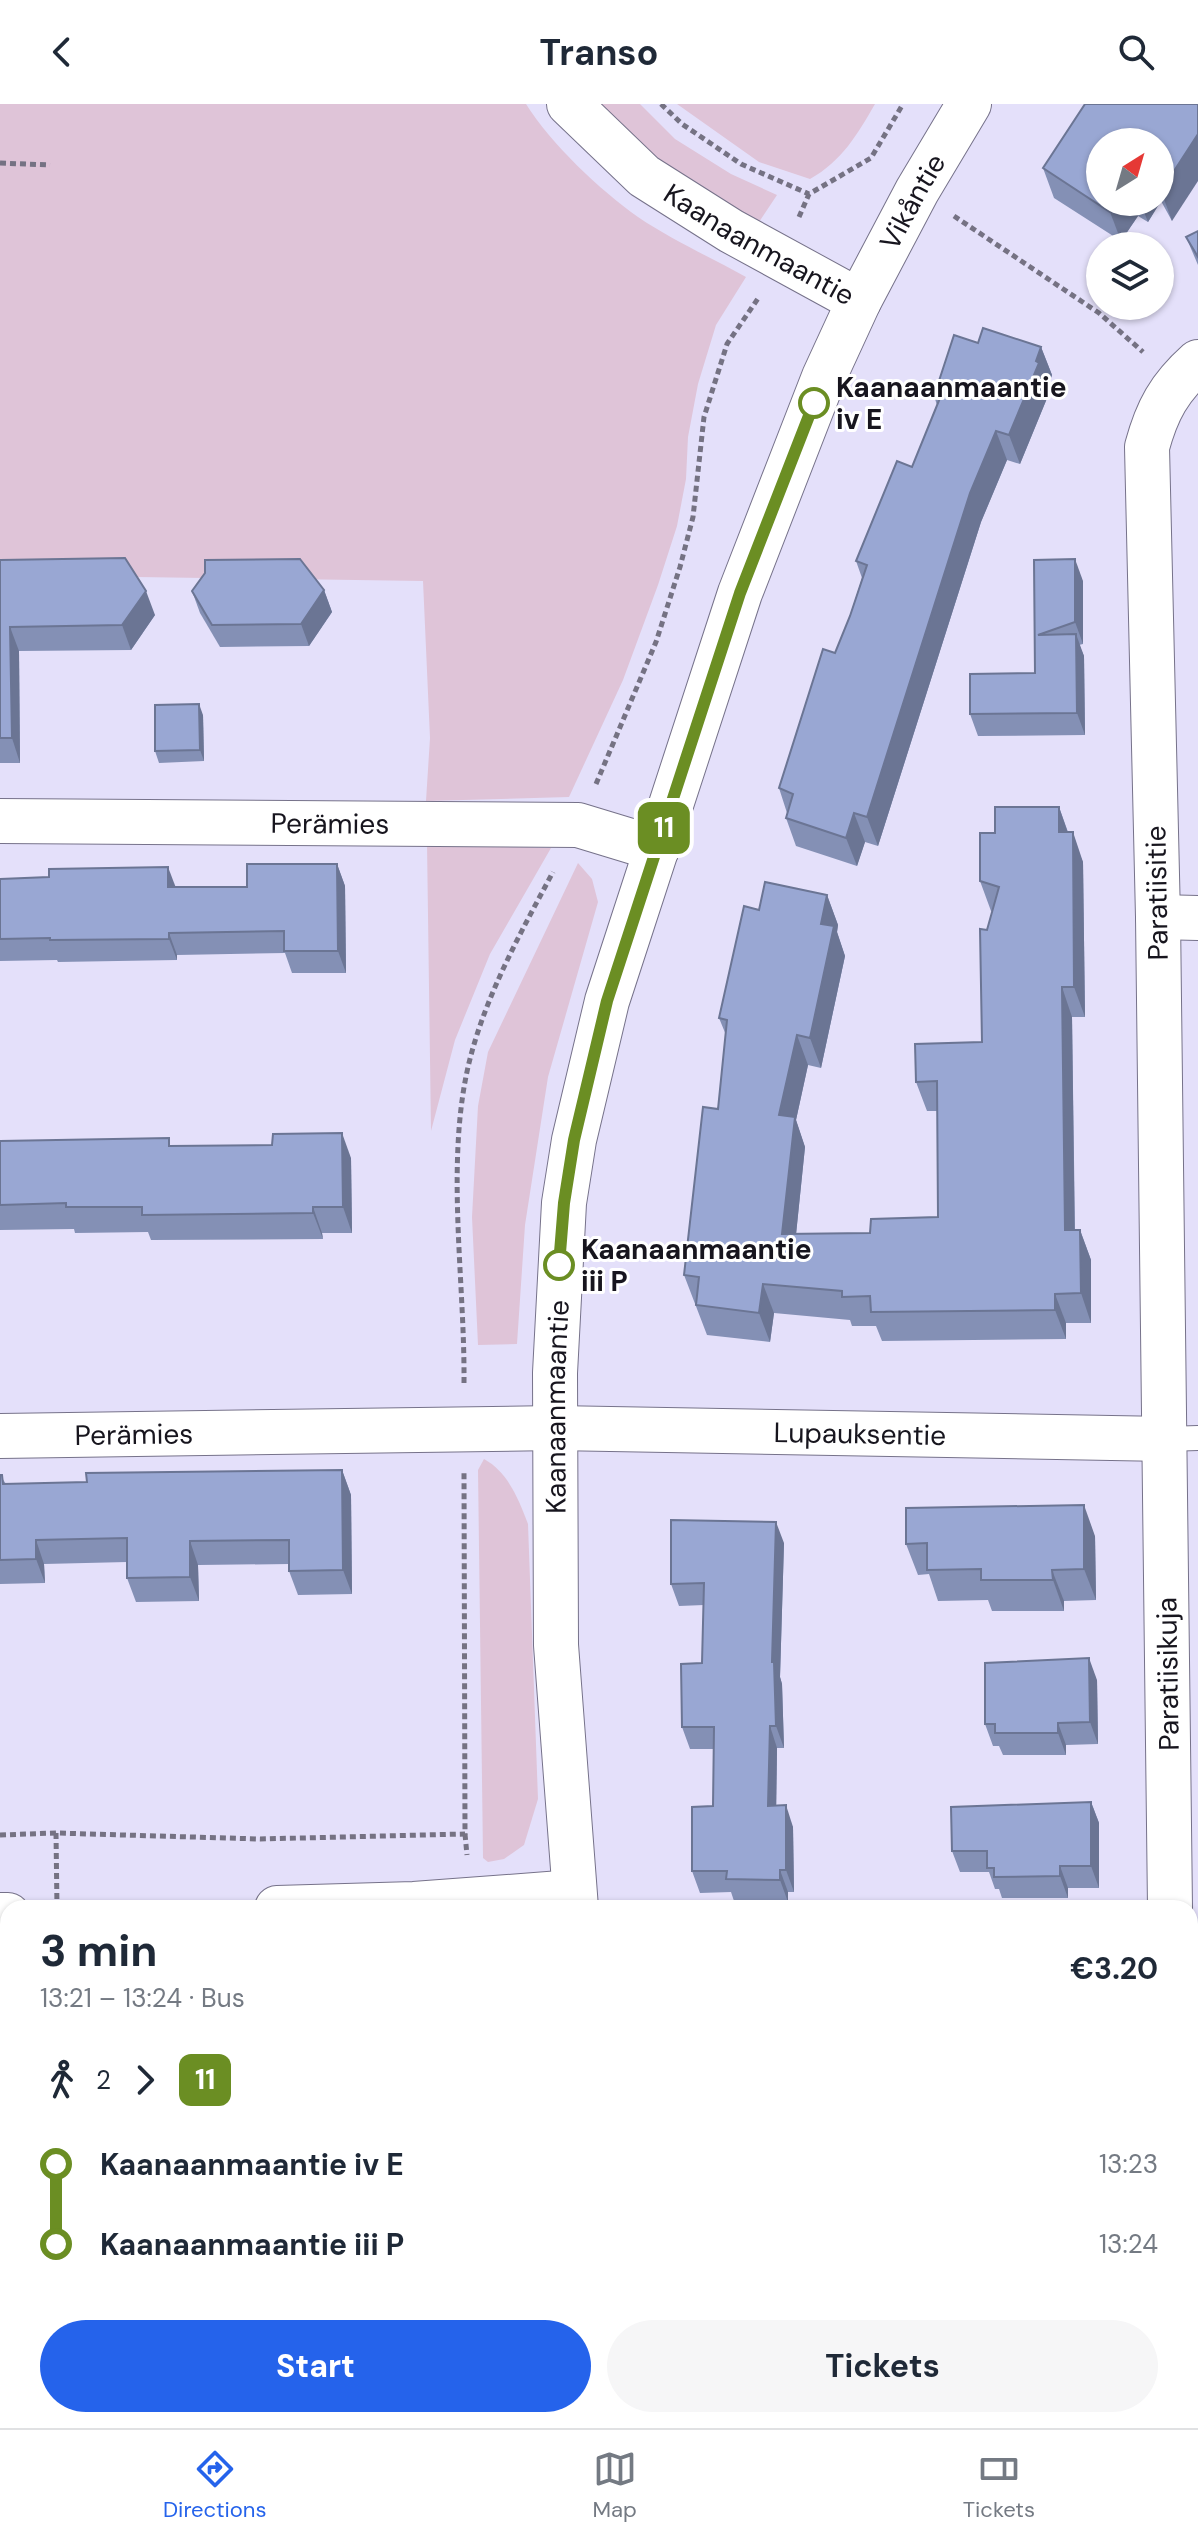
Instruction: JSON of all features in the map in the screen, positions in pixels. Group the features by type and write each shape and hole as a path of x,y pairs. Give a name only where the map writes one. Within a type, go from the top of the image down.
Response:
{"street":[{"name":"Kaanaanmaantie","path":"569,104 644,176 731,231 859,301 824,377 740,593 607,1001 574,1140 564,1203 559,1265 555,1428 556,1645 575,1900"},
{"name":"Vikåntie","path":"859,301 917,191 969,104"},
{"name":"Paratiisitie","path":"1182,1439 1178,917 1147,447 1155,419 1187,372"},
{"name":"Perämies","path":"0,821 578,825 657,849"},
{"name":"Perämies","path":"0,1436 555,1428"},
{"name":"Lupauksentie","path":"555,1428 1182,1439"},
{"name":"Paratiisikuja","path":"1170,1900 1182,1439"}],"path":[{"path":"661,104 682,124 741,164 809,194"},
{"path":"0,1835 56,1833 260,1839 465,1834 459,1121 470,1056 487,1007 578,825 656,642 693,517 704,417 727,344 755,305 809,194 871,158 903,104"},
{"path":"871,158 1187,372"},
{"path":"0,163 50,165"},
{"path":"56,1833 57,1900"}],"shaded area":[{"path":"0,104 526,104 562,150 623,206 664,233 746,277 716,325 698,384 677,526 658,585 623,680 569,797 426,801 430,738 423,581 0,575"},
{"path":"601,104 640,104 675,139 731,174 777,195 759,222 713,198 656,159"},
{"path":"677,104 875,104 840,156 810,179 759,162"},
{"path":"427,843 551,848 490,954 455,1040 431,1131"},
{"path":"578,863 592,879 598,902 548,1077 525,1225 517,1344 478,1345 472,1217 478,1106 488,1052"},
{"path":"484,1459 506,1479 528,1524 538,1799 524,1845 504,1859 488,1862 483,1858 478,1470"}],"building":[{"path":"1085,104 1198,104 1198,134 1174,171 1174,128 1086,128 1086,196 1043,168"},
{"path":"1198,231 1198,257 1186,237"},
{"path":"983,328 1041,347 1036,361 1039,363 1009,435 996,431 970,493 867,817 854,813 846,838 786,818 793,794 779,788 823,649 835,653 850,616 867,565 856,561 897,461 912,467 940,398 934,396 954,335 978,343"},
{"path":"125,558 146,591 122,625 10,627 12,738 0,738 0,560"},
{"path":"300,559 324,590 301,624 212,625 192,591 205,573 205,560"},
{"path":"1075,559 1075,622 1038,635 1076,634 1077,713 970,714 970,674 1035,673 1034,560"},
{"path":"199,704 200,750 155,751 155,705"},
{"path":"995,807 1059,807 1059,832 1073,832 1074,987 1062,987 1065,1230 1080,1230 1081,1293 1055,1294 1055,1310 871,1312 870,1296 842,1297 842,1291 763,1284 759,1313 696,1305 699,1277 684,1275 703,1107 718,1109 727,1020 719,1018 744,906 759,910 765,882 827,895 821,924 834,926 810,1038 797,1035 779,1115 795,1117 782,1234 870,1233 871,1219 938,1217 937,1081 916,1082 915,1044 982,1042 980,929 987,930 999,887 980,881 980,833 995,833"},
{"path":"247,864 337,864 338,951 284,951 284,931 169,933 169,939 0,939 0,879 49,877 49,869 168,867 168,887 247,887"},
{"path":"342,1133 343,1207 313,1207 313,1213 142,1215 142,1207 66,1207 66,1203 0,1205 0,1141 169,1138 169,1146 272,1145 273,1134"},
{"path":"342,1470 343,1570 289,1571 289,1540 190,1541 190,1577 127,1578 127,1538 36,1540 36,1559 0,1560 0,1475 3,1484 87,1482 86,1473"},
{"path":"1084,1505 1084,1569 1052,1570 1053,1580 981,1580 981,1569 927,1570 927,1543 906,1544 906,1508"},
{"path":"671,1520 776,1522 772,1662 776,1726 770,1726 768,1806 786,1805 786,1870 780,1870 780,1880 726,1879 727,1871 692,1871 692,1807 713,1806 714,1727 682,1727 681,1664 702,1663 704,1583 671,1584"},
{"path":"1089,1658 1090,1722 1058,1723 1058,1733 995,1733 995,1724 985,1724 985,1663"},
{"path":"1091,1802 1091,1866 1060,1866 1060,1876 994,1877 994,1868 987,1868 987,1851 952,1851 951,1807"}],"bus line":[{"name":"11","path":"559,1265 564,1203 574,1140 607,1001 740,593 814,403"}],"place":[{"name":"Kaanaanmaantie iv E","path":"814,403"},
{"name":"Kaanaanmaantie iii P","path":"559,1265"}]}
